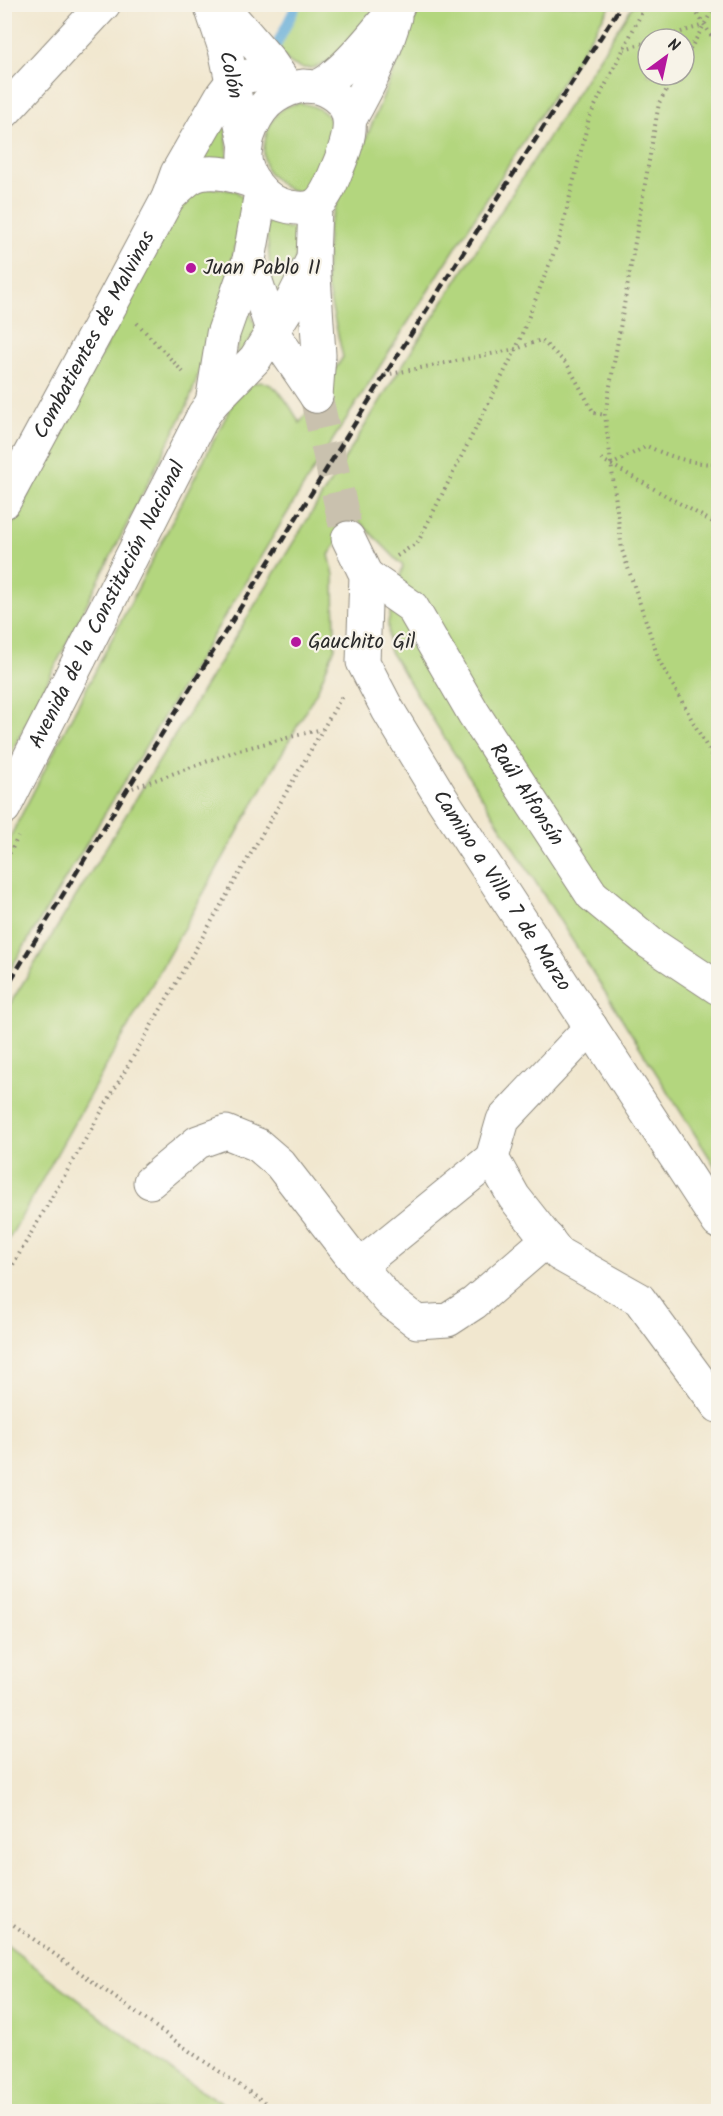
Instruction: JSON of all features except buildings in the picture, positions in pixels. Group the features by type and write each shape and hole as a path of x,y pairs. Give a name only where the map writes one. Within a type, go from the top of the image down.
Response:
{"street":[{"path":"4,112 104,4"},
{"name":"Colón","path":"210,4 225,49 246,147"},
{"name":"Colón","path":"220,4 295,84"},
{"name":"Avenida de la Constitución Nacional","path":"212,403 223,334 249,260 257,187 246,165 246,147 256,117 272,98 295,84 336,74 399,5"},
{"name":"Avenida de la Constitución Nacional","path":"4,808 204,414 255,359 293,299 313,259 315,206 324,197 337,170 350,135 350,119 377,69 399,5"},
{"path":"232,82 251,76 331,92 341,101 350,119"},
{"name":"Combatientes de Malvinas","path":"4,502 168,198 177,172 232,82"},
{"name":"Combatientes de Malvinas","path":"168,198 191,177 203,174 224,173 257,187"},
{"path":"257,187 276,202 293,208 315,206"},
{"path":"249,260 273,333 316,396 319,355 313,259"},
{"name":"Camino a Villa 7 de Marzo","path":"348,538 366,575 363,662 388,710 442,799 718,1222"},
{"name":"Raúl Alfonsín","path":"366,575 412,607 474,714 592,895 650,943 718,988"},
{"path":"359,1266 492,1158 503,1120 591,1027"},
{"path":"150,1182 198,1142 226,1132 258,1145 280,1164 359,1266 390,1301 417,1322 448,1320 474,1304 548,1239"},
{"path":"492,1158 514,1197 559,1254 639,1299 718,1406"}],"path":[{"path":"366,575 418,542 516,349 560,237 589,118 646,4"},
{"path":"690,4 718,46"},
{"path":"696,39 716,4"},
{"path":"696,27 704,25"},
{"path":"624,49 636,46"},
{"path":"668,87 658,103 605,415 622,550 659,660 718,767"},
{"path":"114,300 212,403"},
{"path":"385,375 516,349 541,340 567,364 594,413 605,415"},
{"path":"611,465 647,446 670,457 703,464 718,464"},
{"path":"601,459 718,525"},
{"path":"4,1280 363,662"},
{"path":"127,790 239,750 322,729"},
{"path":"4,1918 185,2048 279,2112"}],"green space":[{"path":"297,5 376,5 358,32 340,52 319,66 308,68 293,65 275,48"},
{"path":"420,5 611,5 311,474 5,978 5,847 234,401 247,387 256,383 265,383 280,392 300,423 343,357 326,282 328,227"},
{"path":"633,5 718,5 718,1171 389,650 388,622 403,566 354,516 329,555 334,575 335,647 317,691 5,1246 5,1012 393,380"},
{"path":"300,103 317,108 327,115 332,125 333,136 314,188 299,192 280,184 269,174 265,163 264,146 269,128 277,114 286,107"},
{"path":"226,116 228,164 189,171"},
{"path":"202,186 236,191 243,198 245,208 219,307 188,404 5,765 5,538 177,210"},
{"path":"270,221 287,229 302,227 306,235 280,295 272,286 266,226"},
{"path":"244,305 247,305 257,329 235,364"},
{"path":"4,1943 177,2075 234,2111 5,2111"}],"waterway":[{"path":"275,48 297,4"}],"tunnel":[{"path":"316,396 348,538"}],"railway":[{"path":"4,991 385,375 622,4"}],"place":[{"name":"Juan Pablo II","path":"191,268"},
{"name":"Gauchito Gil","path":"296,642"}]}
